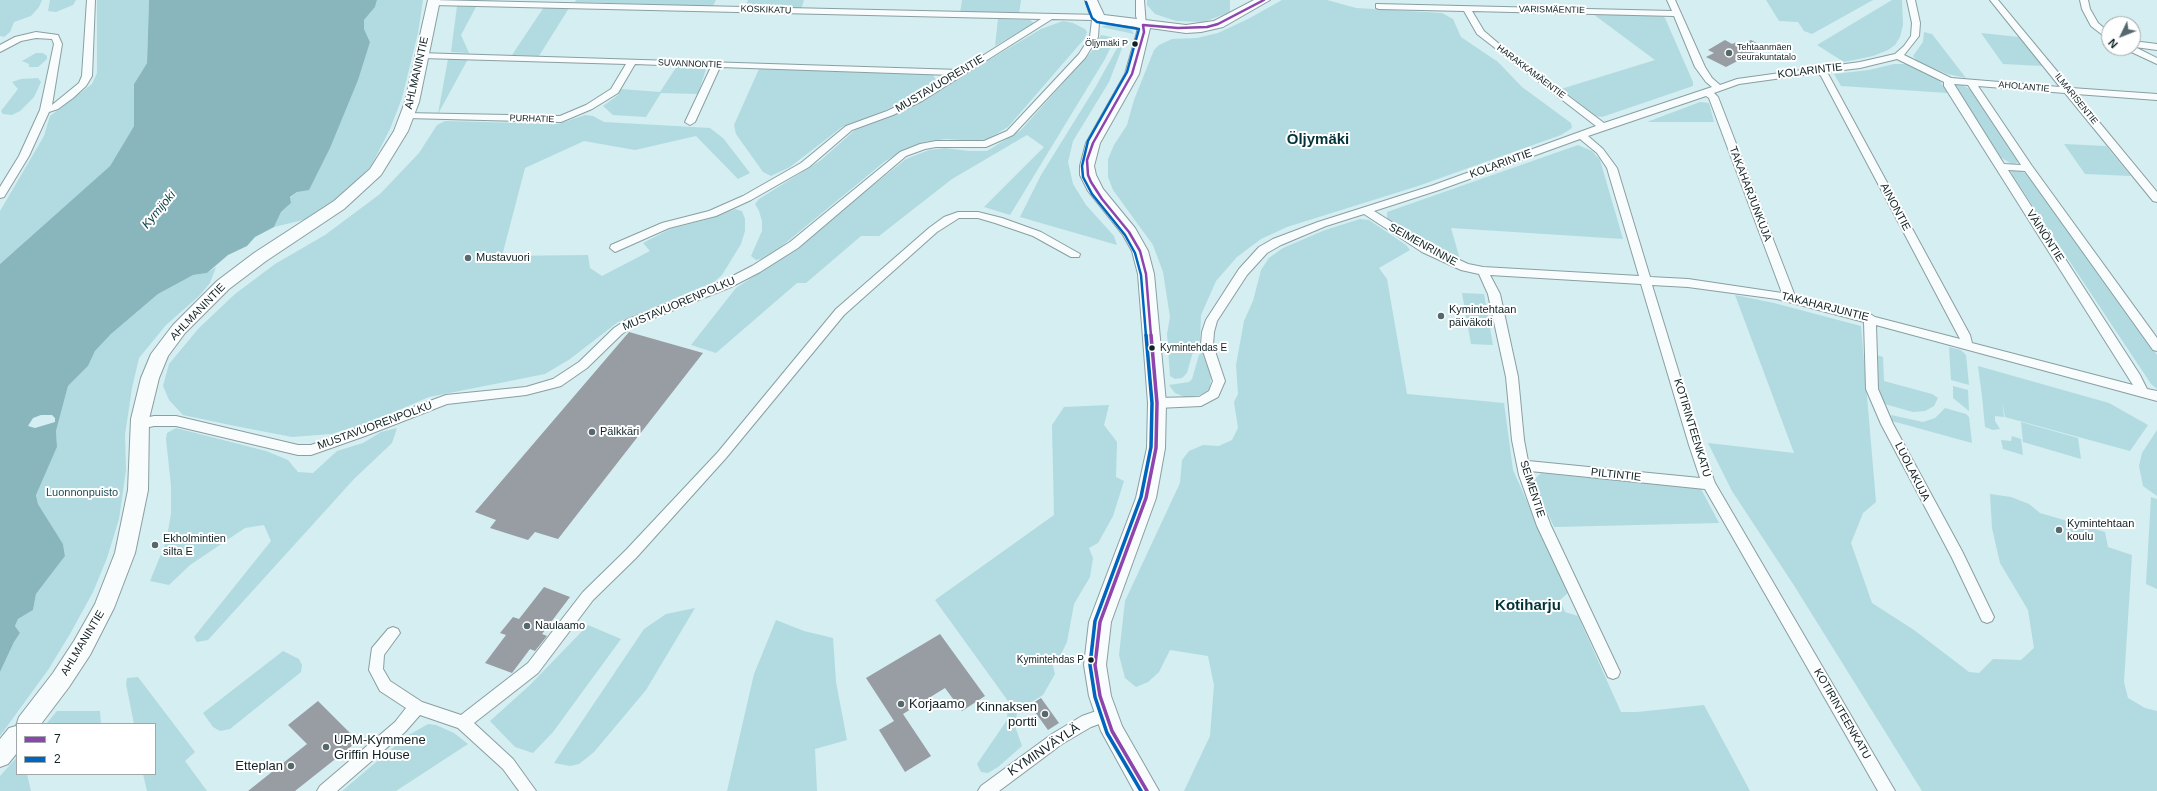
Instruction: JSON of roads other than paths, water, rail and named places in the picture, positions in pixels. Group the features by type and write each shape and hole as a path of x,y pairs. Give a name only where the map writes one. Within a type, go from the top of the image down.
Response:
{"street":[{"path":"45,110 61,103 74,93 83,84 87,76 89,61 91,0"},
{"path":"1091,0 1096,15 1100,18 1143,25 1178,28 1207,27 1218,24 1264,0"},
{"path":"1140,0 1140,16 1144,32 1132,74 1093,143 1087,166 1088,175 1096,191 1129,232 1140,251 1146,274 1157,403 1156,448 1150,484 1105,604 1098,635 1096,679 1105,714 1119,745 1147,791"},
{"path":"1671,0 1700,67 1709,80 1719,88"},
{"path":"1898,56 1907,48 1915,36 1916,23 1911,0"},
{"name":"ILMARISENTIE","path":"1994,0 2157,199"},
{"path":"2084,0 2086,9 2094,24 2101,30"},
{"name":"KOSKIKATU","path":"433,1 1050,18 1100,18"},
{"name":"AHLMANINTIE","path":"28,723 61,680 82,648 104,608 125,553 138,490 140,424 146,391 160,354 179,329 212,295 239,272 353,194 376,172 389,154 407,115 422,55 433,1"},
{"name":"VARISMÄENTIE","path":"1378,6 1677,14"},
{"name":"HARAKKAMÄENTIE","path":"1467,9 1480,32 1495,46 1603,127"},
{"name":"MUSTAVUORENTIE","path":"616,248 666,225 712,214 747,198 805,165 848,128 890,114 919,99 959,72 1050,18"},
{"name":"MUSTAVUORENPOLKU","path":"140,424 154,421 176,421 245,436 298,450 311,450 362,433 446,400 526,391 557,383 583,365 618,331 630,323 727,284 756,269 794,244 903,154 923,146 936,144 986,144 1010,133 1082,56 1094,36 1095,22 1100,18"},
{"path":"0,49 25,37 44,35 56,39 58,44 56,61 45,110 24,156 0,195"},
{"path":"2141,45 2157,47"},
{"path":"2141,53 2157,61"},
{"name":"SUVANNONTIE","path":"422,55 959,72"},
{"name":"KOLARINTIE","path":"1157,403 1201,401 1214,394 1219,381 1207,345 1208,332 1212,320 1223,300 1253,260 1276,242 1291,235 1435,188 1603,127 1719,88 1756,78 1860,65 1898,56"},
{"name":"AHOLANTIE","path":"1898,56 1949,81 2157,97"},
{"name":"PURHATIE","path":"407,115 561,119 589,108 615,91 632,62"},
{"path":"690,122 716,65"},
{"name":"AINONTIE","path":"1820,70 1829,82 1964,335 1967,345"},
{"name":"VÄINÖNTIE","path":"1949,81 1949,86 2136,378 2142,392"},
{"path":"1971,83 2028,168 2157,347"},
{"name":"TAKAHARJUNKUJA","path":"1707,92 1713,97 1790,298"},
{"name":"KOTIRINTEENKATU","path":"1582,135 1600,151 1612,168 1695,445 1709,484 1887,791"},
{"path":"2000,167 2028,168"},
{"name":"SEIMENRINNE","path":"1366,210 1377,219 1439,256 1465,267 1483,271"},
{"path":"463,723 516,683 533,668 588,596 632,554 722,455 840,312 933,230 948,219 958,215 978,215 998,220 1037,234 1075,254"},
{"name":"TAKAHARJUNTIE","path":"1483,271 1646,280 1742,289 1790,298 1870,318 2157,396"},
{"name":"SEIMENTIE","path":"1483,271 1494,294 1512,377 1514,411 1522,461 1544,526 1613,672"},
{"name":"LUOLAKUJA","path":"1870,318 1872,389 1887,424 1932,511 1957,555 1987,616"},
{"name":"PILTINTIE","path":"1522,461 1709,484"},
{"path":"393,633 377,653 376,670 385,686 417,708 463,723 508,764 528,791"},
{"path":"325,791 400,727 417,708"},
{"name":"KYMINVÄYLÄ","path":"986,791 1058,739 1087,721 1105,714"},
{"path":"0,756 16,737"}],"water":[{"name":"Kymijoki","path":"149,0 377,0 375,7 364,20 364,29 370,42 358,80 330,148 309,190 297,192 290,197 291,203 281,212 274,227 255,237 247,246 228,255 207,273 193,275 158,294 111,334 95,351 88,366 68,386 56,431 57,447 36,495 38,504 63,544 65,556 36,594 33,610 18,619 15,626 20,633 14,642 0,672 0,264 110,166 134,126 134,84 147,63","holes":["41,415 52,415 55,418 55,422 35,428 28,426 33,418"]}],"place":[{"name":"Öljymäki P","path":"1135,44"},
{"name":"Tehtaanmäen seurakuntatalo","path":"1729,53"},
{"name":"Mustavuori","path":"468,258"},
{"name":"Kymintehtaan päiväkoti","path":"1441,316"},
{"name":"Kymintehdas E","path":"1152,348"},
{"name":"Pälkkäri","path":"592,432"},
{"name":"Kymintehtaan koulu","path":"2059,530"},
{"name":"Ekholmintien silta E","path":"155,545"},
{"name":"Naulaamo","path":"527,626"},
{"name":"Kymintehdas P","path":"1091,660"},
{"name":"Korjaamo","path":"901,704"},
{"name":"Kinnaksen portti","path":"1045,714"},
{"name":"UPM-Kymmene Griffin House","path":"326,747"},
{"name":"Etteplan","path":"291,766"}],"district":[{"name":"Öljymäki","path":"1318,140"},
{"name":"Kotiharju","path":"1528,606"}],"park label":[{"name":"Luonnonpuisto","path":"82,493"}]}
